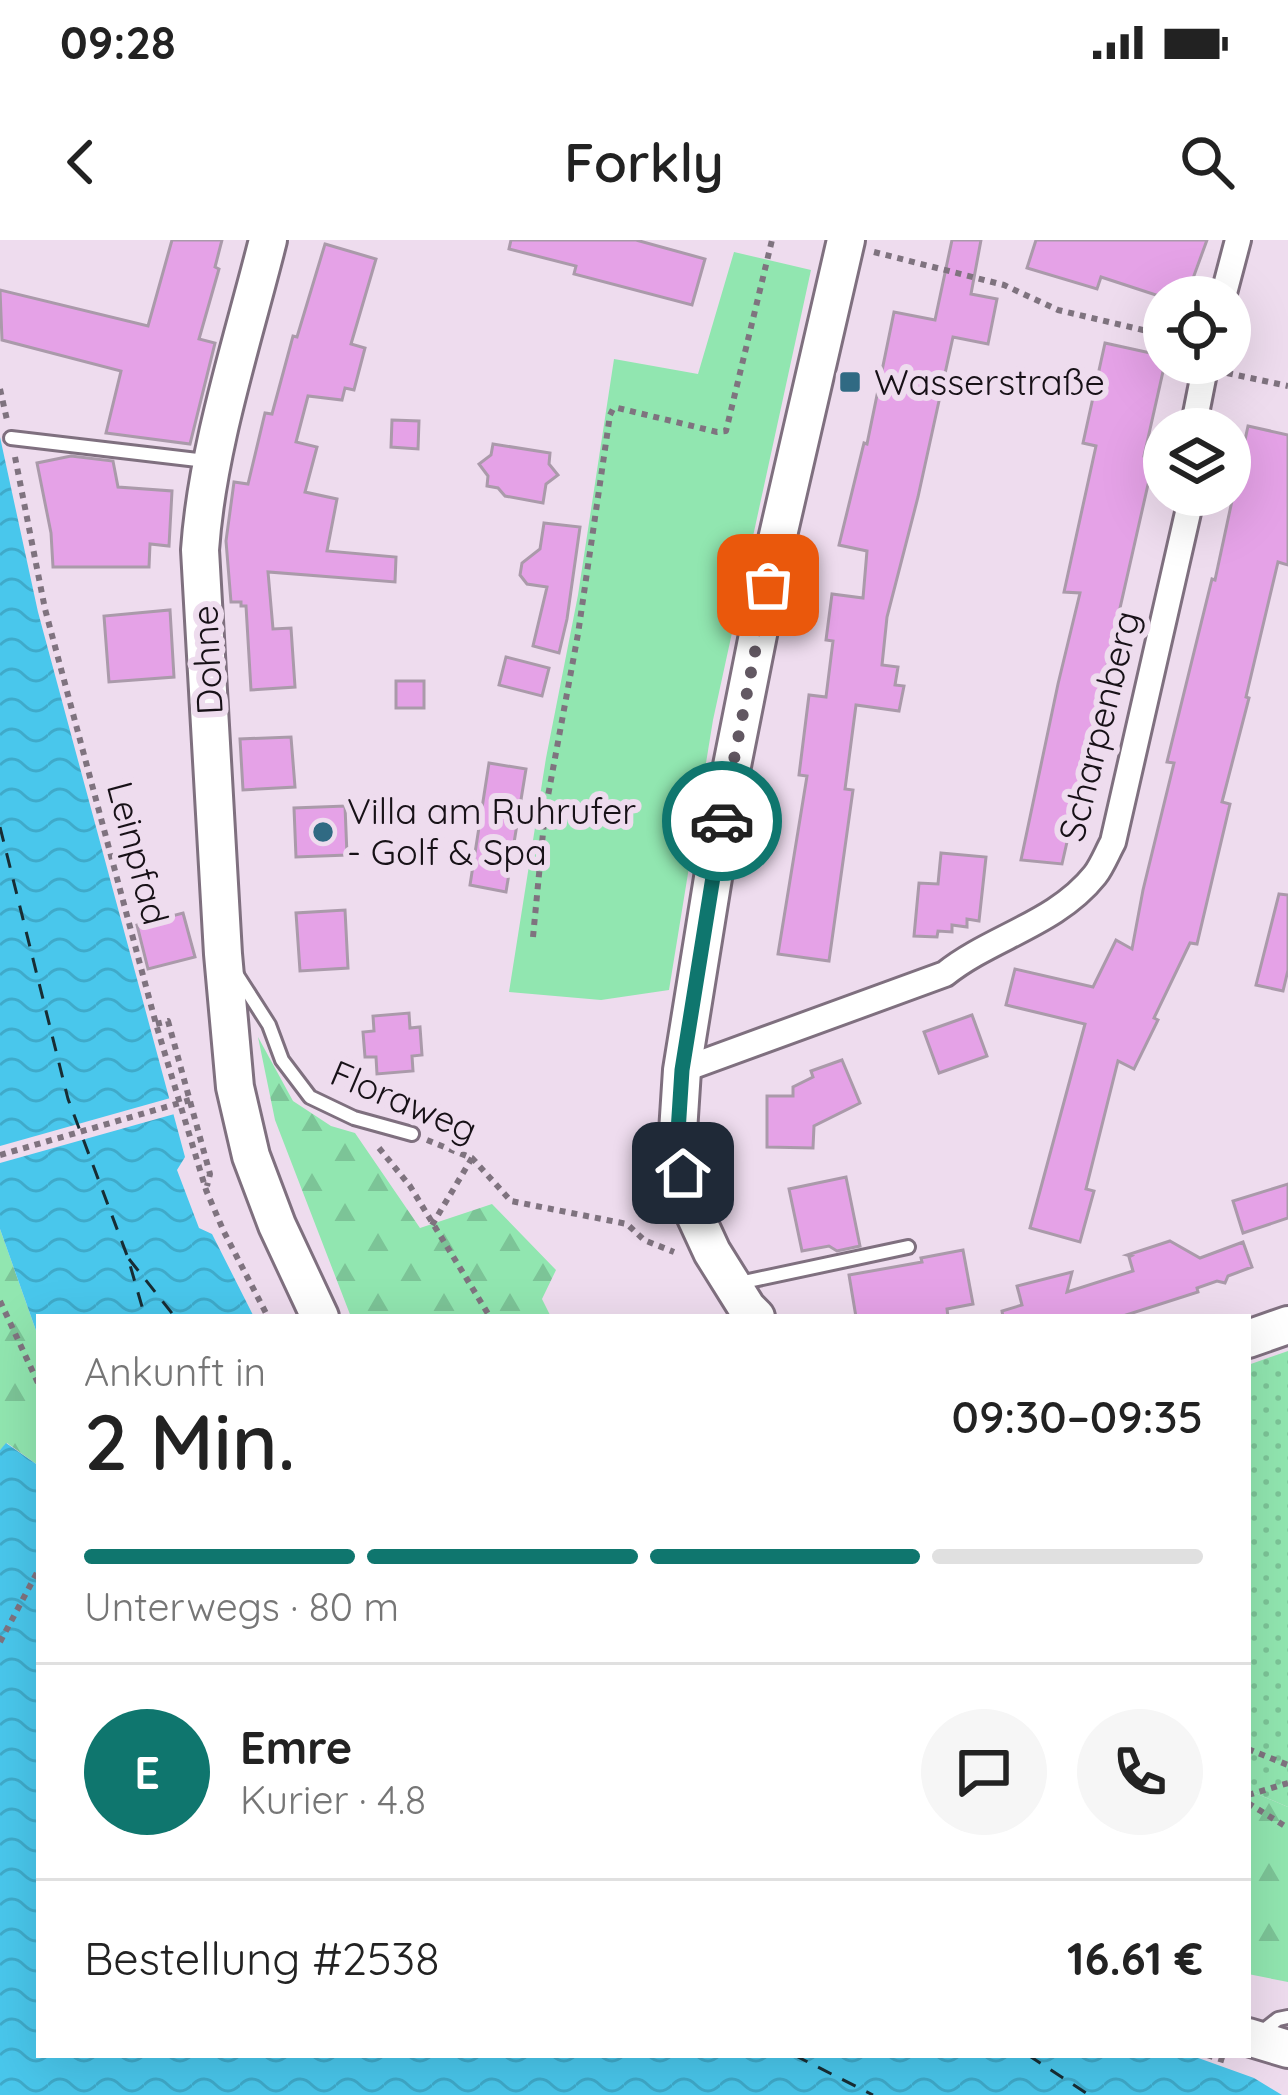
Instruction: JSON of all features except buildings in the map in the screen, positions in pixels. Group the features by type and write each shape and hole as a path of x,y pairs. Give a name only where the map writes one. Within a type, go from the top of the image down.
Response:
{"main road":[{"name":"Dohne","path":"268,240 212,462 200,550 235,1087 257,1173 319,1314"},
{"path":"754,1314 712,1252 694,1213 678,1132 682,1070 736,746 842,241"},
{"path":"1251,1338 1288,1325"}],"street":[{"path":"1228,276 1238,240"},
{"name":"Scharpenberg","path":"682,1070 944,974 965,958 1036,924 1096,874 1113,842 1187,516"}],"lane":[{"path":"11,438 212,462"},
{"name":"Floraweg","path":"223,954 269,1024 282,1060 310,1097 354,1118 412,1134"},
{"path":"732,1285 908,1247"},
{"path":"1263,2042 1278,2019 1288,2017"}],"path":[{"path":"532,937 545,812 578,634 610,415 618,408 726,431 772,240"},
{"path":"905,259 1004,285 1058,310 1143,329"},
{"path":"1251,379 1288,386"},
{"name":"Leinpfad","path":"0,388 46,610 156,1024 206,1190 266,1314"},
{"path":"156,1024 168,1021 210,1174 206,1190"},
{"path":"0,1155 190,1100"},
{"path":"354,1118 410,1186 488,1314"},
{"name":"Floraweg","path":"412,1134 472,1158 511,1201 626,1224 644,1240 679,1253 684,1250"},
{"path":"432,1225 472,1158"},
{"path":"0,1301 36,1379"},
{"path":"0,1642 36,1575"},
{"path":"1251,1750 1288,1765"},
{"path":"1251,1798 1288,1783"},
{"path":"1251,1801 1288,1828"}],"green space":[{"path":"734,252 811,270 713,720 669,990 601,1000 509,992 614,359 698,374"},
{"path":"258,1037 293,1101 331,1126 355,1133 420,1228 492,1204 556,1270 542,1299 550,1314 350,1314 275,1120"},
{"path":"0,1229 36,1331 36,1464 7,1443 0,1450"},
{"path":"1288,1351 1288,1807 1251,1791 1251,1364"},
{"path":"1251,1791 1288,1807 1288,1982 1251,1975"}],"water":[{"path":"0,437 38,612 185,1157 177,1170 199,1228 212,1234 252,1314 36,1314 36,1331 0,1229"},
{"path":"6,1443 36,1464 36,2058 1198,2058 1254,2078 1282,2095 0,2095 0,1450"}],"pier":[{"path":"174,1097 178,1113 0,1163 0,1146"}],"ferry route":[{"path":"0,827 68,1099 144,1314"},
{"path":"129,1259 173,1314"},
{"path":"800,2058 873,2095"},
{"path":"1033,2058 1089,2095"}],"way so far":[{"path":"722,821 768,585"}],"place":[{"name":"Wasserstraße","path":"850,382"},
{"name":"Villa am Ruhrufer - Golf & Spa","path":"323,832"}],"route":[{"path":"683,1173 678,1132 682,1070 722,821"}]}
